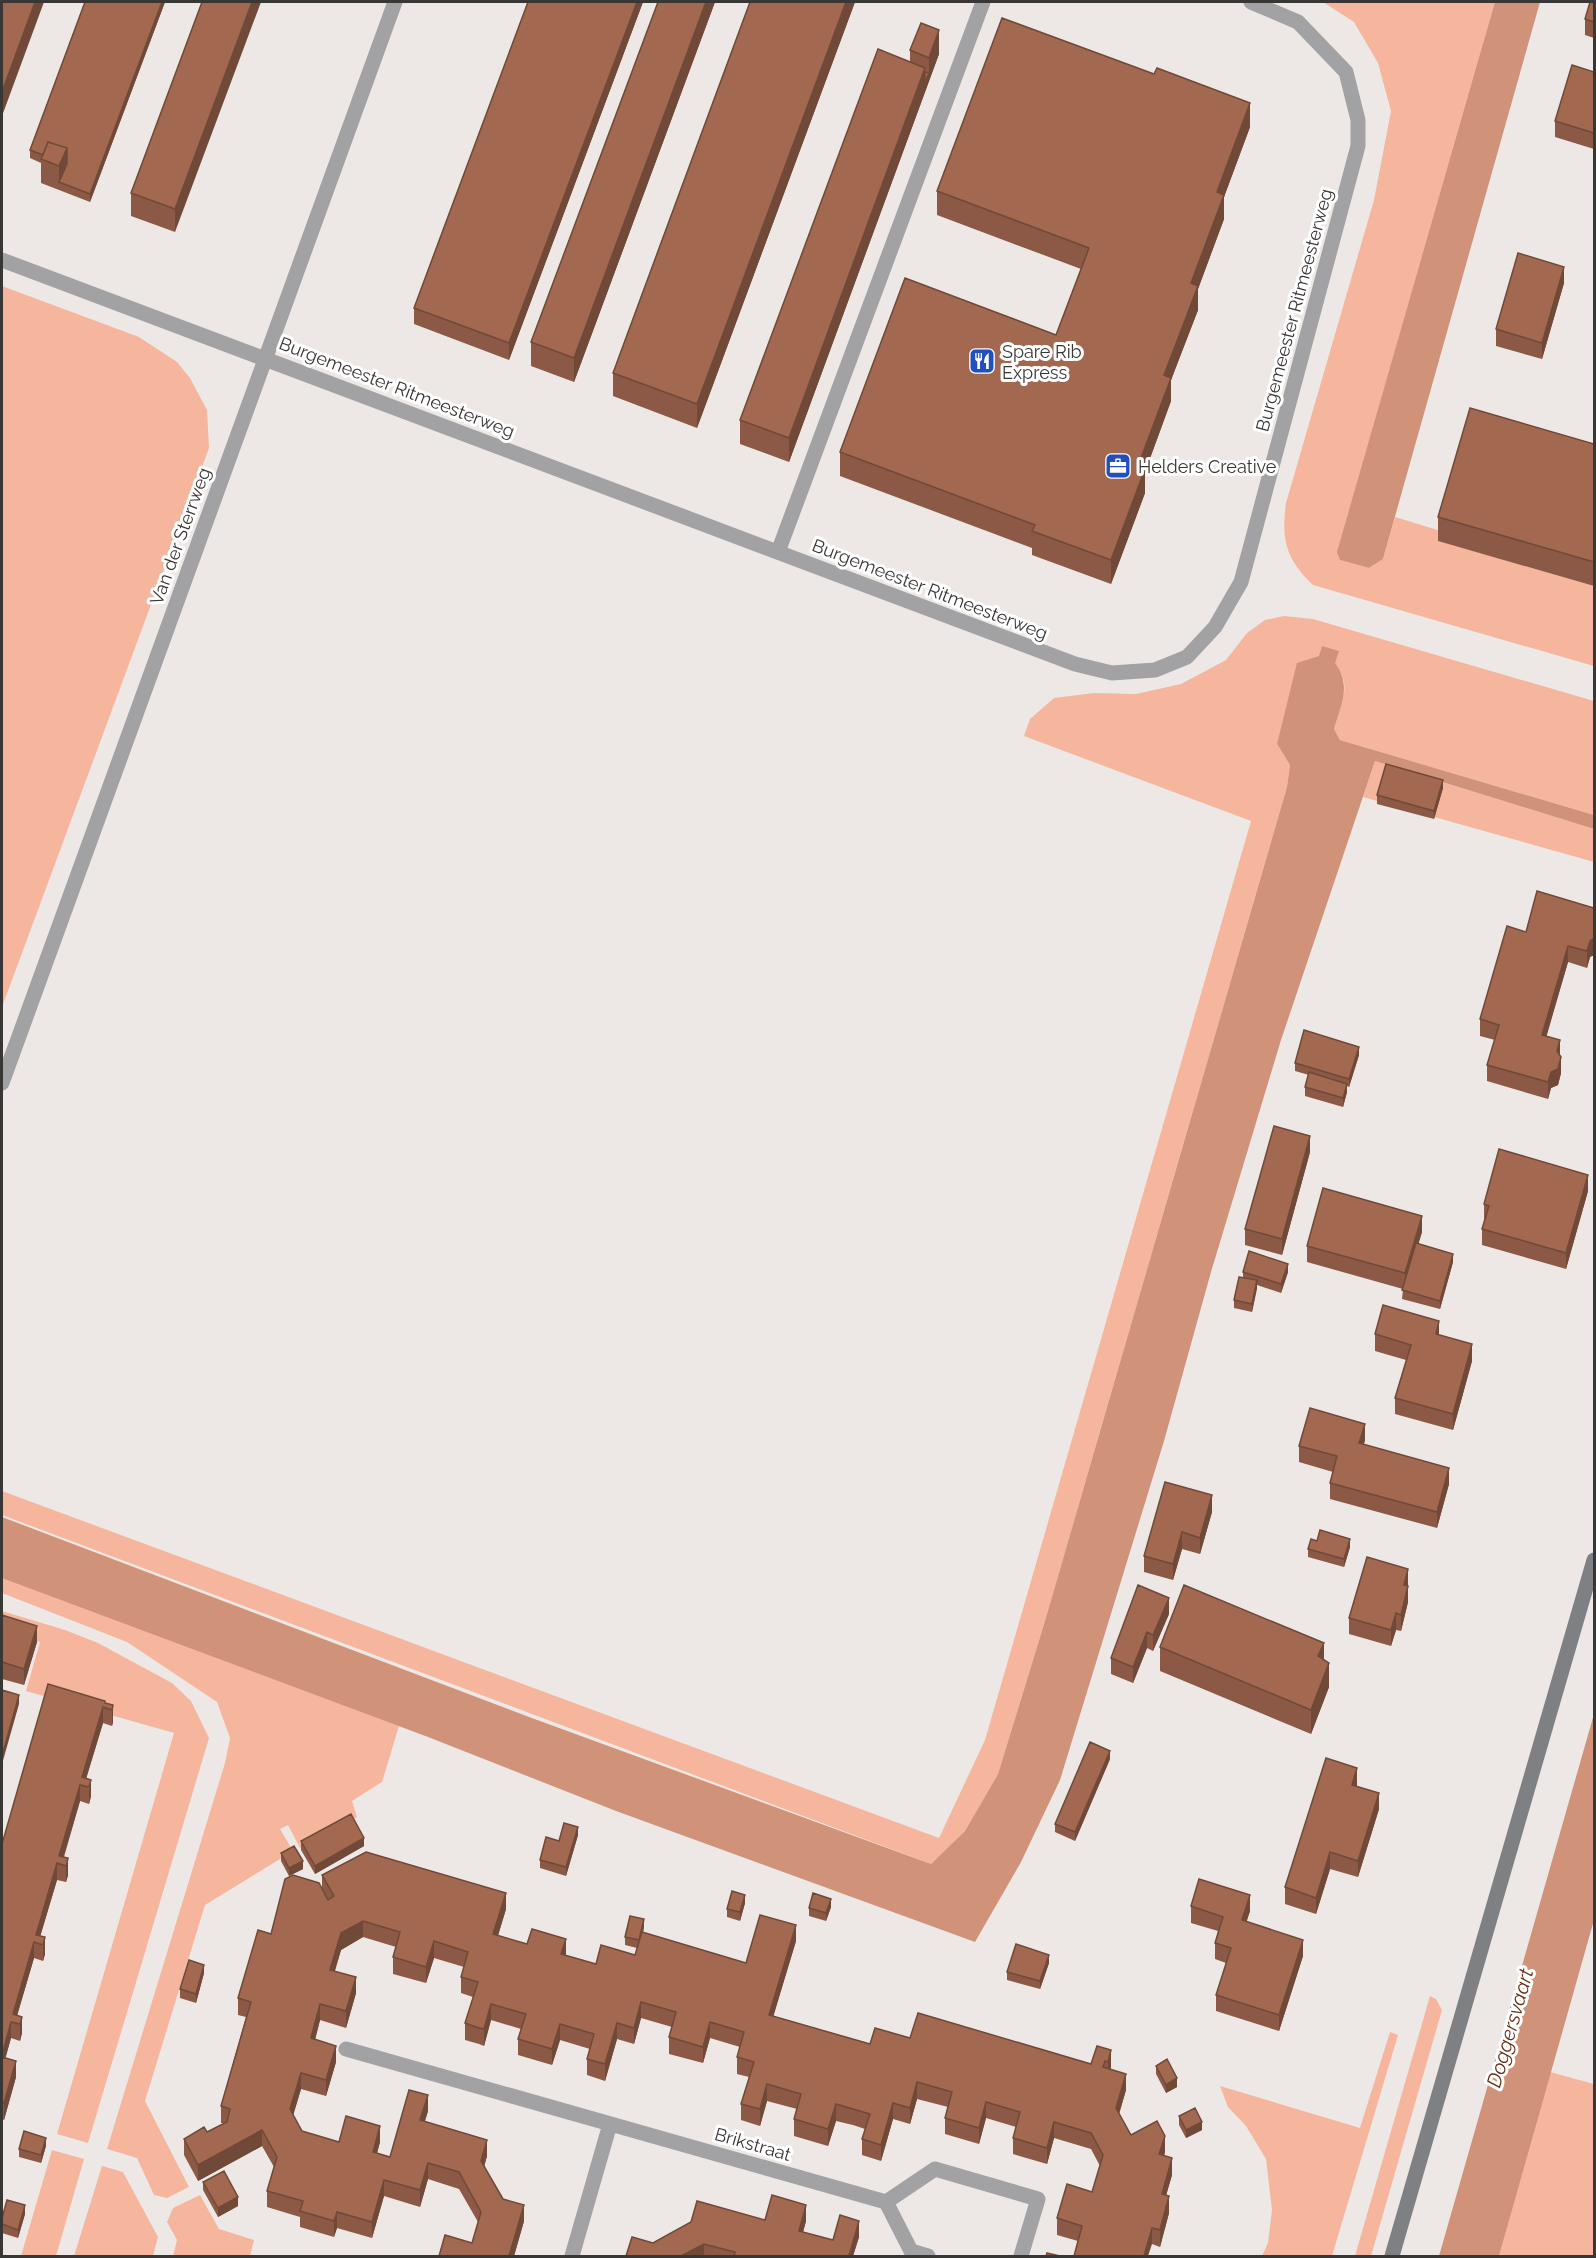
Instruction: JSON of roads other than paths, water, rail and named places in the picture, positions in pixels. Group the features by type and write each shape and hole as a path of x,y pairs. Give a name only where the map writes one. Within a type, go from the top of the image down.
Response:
{"street":[{"name":"Van der Sterrweg","path":"2,1083 395,2"},
{"path":"778,552 983,2"},
{"name":"Burgemeester Ritmeesterweg","path":"2,260 1075,664 1112,673 1155,670 1187,657 1215,627 1241,582 1358,146 1358,120 1346,72 1298,22 1251,2"},
{"path":"1392,2256 1594,1560"},
{"name":"Brikstraat","path":"346,2049 886,2202"},
{"path":"572,2256 610,2124"},
{"path":"928,2256 911,2252 886,2202 935,2169 1038,2199 1021,2256"}],"water":[{"path":"1495,2 1540,2 1383,559 1369,568 1340,560 1337,552"},
{"path":"1322,646 1339,651 1335,663 1343,680 1344,695 1334,729 1340,740 1594,815 1594,829 1375,761 1281,1040 1211,1272 1164,1441 1060,1780 1021,1862 975,1942 616,1811 428,1737 2,1578 2,1517 529,1717 931,1864 965,1831 998,1774 1045,1621 1287,787 1290,765 1277,744 1297,663 1319,656"},
{"name":"Doggersvaart","path":"1594,1714 1594,1920 1499,2256 1439,2256"}],"place":[{"name":"Spare Rib Express","path":"982,361"},
{"name":"Helders Creative","path":"1118,466"}]}
